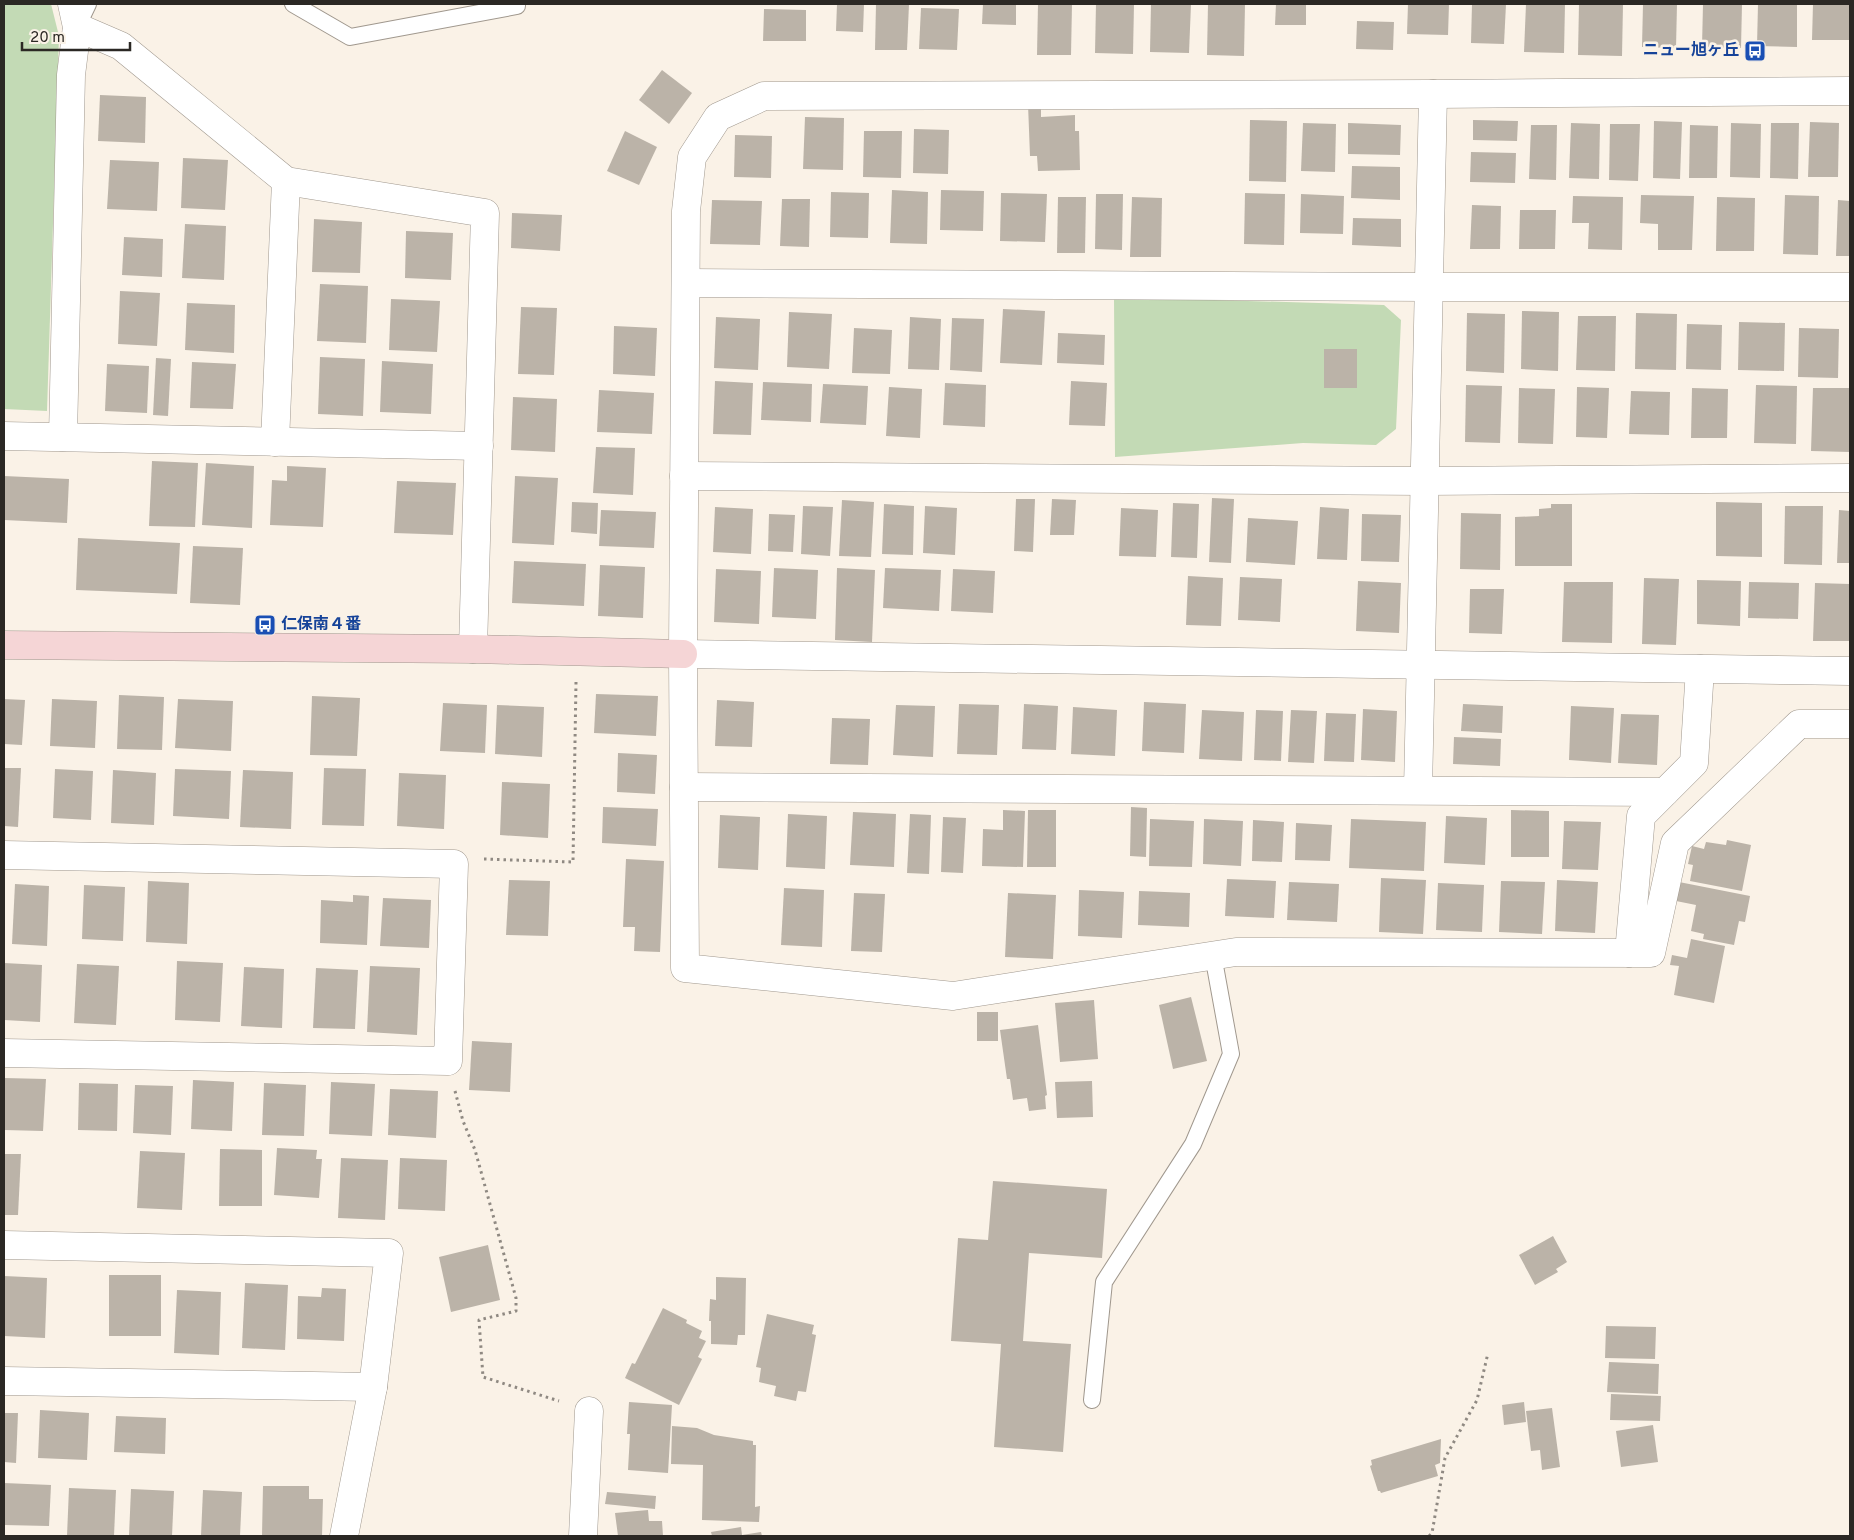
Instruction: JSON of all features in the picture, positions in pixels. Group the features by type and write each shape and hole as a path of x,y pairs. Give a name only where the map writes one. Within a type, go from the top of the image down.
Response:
{"street":[{"path":"79,11 286,181 486,213 474,649"},
{"path":"63,438 71,74 79,11"},
{"path":"1850,91 764,96 718,117 692,158 686,211 683,654 685,968 953,996 1236,952 1651,954 1675,843 1799,724 1850,724"},
{"path":"1418,790 1433,94"},
{"path":"275,442 286,181"},
{"path":"686,283 1850,287"},
{"path":"4,436 479,446"},
{"path":"684,476 1424,482 1850,478"},
{"path":"4,645 474,649 683,654 1850,671"},
{"path":"1629,953 1641,816 1694,763 1700,669"},
{"path":"684,787 1665,792"},
{"path":"4,856 454,864 448,1061 4,1052"},
{"path":"4,1245 389,1253 373,1387 344,1536"},
{"path":"4,1381 373,1387"},
{"path":"583,1536 589,1411"}],"lane":[{"path":"293,4 350,37 517,6 517,4"},
{"path":"1092,1400 1104,1282 1193,1144 1231,1054 1213,955"}],"path":[{"path":"482,859 574,862 575,697"},
{"path":"448,1061 463,1121 475,1150 516,1298 516,1311 479,1320 483,1376 589,1411"},
{"path":"1429,1536 1432,1533 1445,1458 1477,1400 1488,1353"}],"green space":[{"path":"4,4 51,4 59,36 47,411 4,409"},
{"path":"1114,297 1384,305 1401,320 1396,429 1376,445 1303,443 1115,457"}],"building":[{"path":"837,4 864,4 863,32 836,31"},
{"path":"876,4 909,4 907,50 875,50"},
{"path":"983,4 1016,4 1016,25 982,24"},
{"path":"1038,4 1072,4 1071,55 1037,55"},
{"path":"1096,4 1134,4 1133,54 1095,53"},
{"path":"1151,4 1191,4 1189,53 1150,52"},
{"path":"1208,4 1245,4 1244,56 1207,55"},
{"path":"1276,4 1306,4 1306,25 1275,25"},
{"path":"1408,4 1449,4 1448,35 1407,34"},
{"path":"1472,4 1506,4 1504,44 1471,43"},
{"path":"1526,4 1565,4 1564,53 1524,52"},
{"path":"1579,4 1623,4 1622,56 1578,55"},
{"path":"1643,4 1677,4 1676,48 1642,47"},
{"path":"1703,4 1742,4 1741,48 1702,47"},
{"path":"1758,4 1797,4 1797,47 1757,46"},
{"path":"1813,4 1850,4 1850,40 1812,40"},
{"path":"921,8 959,9 957,50 919,49"},
{"path":"764,9 806,10 806,41 763,41"},
{"path":"1357,21 1394,22 1393,50 1356,49"},
{"path":"662,70 692,93 669,124 639,100"},
{"path":"100,95 146,97 145,143 98,141"},
{"path":"1041,103 1041,117 1075,115 1075,131 1079,131 1080,170 1038,171 1037,156 1030,156 1028,104"},
{"path":"805,117 844,118 843,170 803,169"},
{"path":"1250,120 1287,121 1286,182 1249,181"},
{"path":"1473,120 1518,121 1517,141 1473,140"},
{"path":"1654,121 1682,122 1680,179 1653,178"},
{"path":"1810,122 1839,123 1838,177 1808,177"},
{"path":"1303,123 1336,124 1335,172 1301,171"},
{"path":"1348,123 1401,125 1400,155 1348,154"},
{"path":"1571,123 1600,124 1599,179 1569,178"},
{"path":"1731,123 1761,124 1760,178 1730,177"},
{"path":"1771,123 1799,123 1798,179 1770,178"},
{"path":"1610,124 1640,124 1638,181 1609,180"},
{"path":"1531,125 1557,125 1556,180 1529,179"},
{"path":"1690,125 1718,126 1717,178 1689,178"},
{"path":"914,129 949,130 948,174 913,173"},
{"path":"625,131 657,147 639,185 607,171"},
{"path":"864,131 902,131 901,178 863,177"},
{"path":"735,135 772,136 771,178 734,177"},
{"path":"1471,152 1516,153 1515,183 1470,182"},
{"path":"183,158 228,160 225,210 181,208"},
{"path":"110,160 159,162 157,211 107,209"},
{"path":"1352,166 1400,167 1400,200 1351,198"},
{"path":"892,190 928,192 927,244 890,243"},
{"path":"941,190 984,191 983,231 940,230"},
{"path":"831,192 869,193 868,238 830,237"},
{"path":"1001,193 1047,194 1045,242 1000,241"},
{"path":"1245,193 1285,194 1284,245 1244,244"},
{"path":"1096,194 1123,194 1122,250 1095,249"},
{"path":"1301,194 1344,196 1343,234 1300,233"},
{"path":"1641,195 1694,196 1692,250 1658,250 1658,224 1640,223"},
{"path":"1785,195 1819,196 1818,255 1783,254"},
{"path":"1573,196 1623,197 1622,250 1588,249 1589,223 1572,223"},
{"path":"1058,197 1086,197 1085,253 1057,253"},
{"path":"1132,197 1162,198 1161,257 1130,257"},
{"path":"1717,197 1755,198 1754,251 1716,251"},
{"path":"782,199 810,199 809,247 780,246"},
{"path":"712,200 762,201 760,245 710,244"},
{"path":"1838,200 1850,201 1850,256 1836,256"},
{"path":"1472,205 1501,206 1500,249 1470,249"},
{"path":"1520,210 1556,210 1555,249 1519,249"},
{"path":"512,213 562,215 560,251 511,248"},
{"path":"1353,218 1401,219 1401,247 1352,245"},
{"path":"314,219 362,222 360,273 312,272"},
{"path":"185,224 226,226 224,280 182,278"},
{"path":"406,231 453,233 451,280 405,278"},
{"path":"124,237 163,239 162,277 122,275"},
{"path":"320,284 368,286 366,343 317,341"},
{"path":"120,291 160,293 157,346 118,344"},
{"path":"391,299 440,301 437,352 389,350"},
{"path":"187,303 235,305 234,353 185,350"},
{"path":"521,307 557,308 554,375 518,374"},
{"path":"1003,309 1045,311 1042,365 1000,363"},
{"path":"1522,311 1559,312 1558,371 1521,369"},
{"path":"789,312 832,314 829,369 787,367"},
{"path":"1467,313 1505,314 1504,373 1466,371"},
{"path":"1636,313 1677,314 1676,370 1635,369"},
{"path":"1578,316 1616,316 1615,371 1576,370"},
{"path":"716,317 760,319 758,370 714,368"},
{"path":"910,317 941,319 939,370 908,369"},
{"path":"952,318 984,319 982,372 950,370"},
{"path":"1739,322 1785,323 1784,371 1738,370"},
{"path":"1687,324 1722,325 1721,370 1686,369"},
{"path":"614,326 657,328 655,376 613,374"},
{"path":"854,328 892,330 890,374 852,373"},
{"path":"1799,328 1839,329 1838,378 1798,377"},
{"path":"1058,333 1105,335 1104,365 1057,363"},
{"path":"1324,349 1357,349 1357,388 1324,388"},
{"path":"320,357 365,359 363,416 318,414"},
{"path":"156,358 171,359 168,416 153,415"},
{"path":"382,361 433,364 431,414 380,412"},
{"path":"192,362 236,364 233,409 190,408"},
{"path":"107,364 149,366 147,413 105,411"},
{"path":"715,381 753,383 751,435 713,434"},
{"path":"1071,381 1107,383 1105,426 1069,425"},
{"path":"763,382 812,384 811,422 761,420"},
{"path":"945,383 986,385 985,427 943,425"},
{"path":"823,384 868,386 866,425 820,423"},
{"path":"1466,385 1502,386 1500,443 1465,442"},
{"path":"1756,385 1797,386 1796,444 1754,443"},
{"path":"889,387 922,389 920,438 886,436"},
{"path":"1577,387 1609,388 1607,438 1576,437"},
{"path":"1519,388 1555,389 1553,444 1518,443"},
{"path":"1692,388 1728,389 1727,438 1691,438"},
{"path":"1813,388 1850,388 1850,452 1811,451"},
{"path":"599,390 654,393 652,434 597,432"},
{"path":"1631,391 1670,392 1669,435 1629,434"},
{"path":"513,397 557,399 555,452 511,450"},
{"path":"596,447 635,448 633,495 593,493"},
{"path":"152,461 198,463 195,527 149,526"},
{"path":"206,463 254,466 252,528 202,525"},
{"path":"287,466 326,468 323,527 270,525 272,480 287,481"},
{"path":"4,476 69,479 67,523 4,520"},
{"path":"515,476 558,478 554,545 512,543"},
{"path":"397,481 456,483 453,535 394,533"},
{"path":"1212,498 1234,499 1231,563 1209,562"},
{"path":"1016,499 1035,499 1033,552 1014,551"},
{"path":"1052,499 1076,500 1074,535 1050,535"},
{"path":"842,500 874,502 871,557 839,556"},
{"path":"572,502 598,503 597,534 571,532"},
{"path":"1716,502 1762,503 1762,557 1716,556"},
{"path":"1173,503 1199,504 1197,558 1171,557"},
{"path":"884,504 914,506 913,555 882,554"},
{"path":"1551,504 1572,504 1572,566 1515,566 1515,517 1539,516 1539,509 1551,508"},
{"path":"803,506 833,507 830,556 801,554"},
{"path":"925,506 957,508 955,555 923,553"},
{"path":"1785,506 1823,506 1822,565 1784,564"},
{"path":"715,507 753,509 751,554 713,552"},
{"path":"1320,507 1349,509 1347,560 1317,559"},
{"path":"1121,508 1158,510 1156,557 1119,556"},
{"path":"601,510 656,512 654,548 599,546"},
{"path":"1839,510 1850,511 1850,563 1837,563"},
{"path":"1461,513 1501,514 1500,570 1460,569"},
{"path":"769,514 795,515 793,552 768,551"},
{"path":"1362,514 1401,515 1399,562 1361,561"},
{"path":"1248,518 1298,521 1295,565 1246,562"},
{"path":"78,538 180,543 177,594 76,590"},
{"path":"193,546 243,548 240,605 190,603"},
{"path":"514,561 586,564 584,606 512,603"},
{"path":"600,565 645,567 643,618 598,616"},
{"path":"774,568 818,570 816,619 772,617"},
{"path":"837,568 875,570 872,642 835,640"},
{"path":"885,568 941,570 939,611 883,608"},
{"path":"716,569 761,571 759,624 714,622"},
{"path":"953,569 995,571 993,613 951,611"},
{"path":"1188,576 1223,578 1221,626 1186,625"},
{"path":"1240,577 1282,579 1280,622 1238,620"},
{"path":"1644,578 1679,579 1676,645 1642,644"},
{"path":"1697,580 1741,581 1740,626 1697,624"},
{"path":"1358,581 1401,583 1399,633 1356,631"},
{"path":"1564,582 1613,582 1612,643 1562,642"},
{"path":"1749,582 1799,583 1798,619 1748,618"},
{"path":"1815,583 1850,584 1850,641 1813,641"},
{"path":"1470,589 1504,589 1502,634 1469,633"},
{"path":"596,694 658,696 656,736 594,733"},
{"path":"119,695 164,697 162,750 117,749"},
{"path":"312,696 360,698 357,756 310,755"},
{"path":"4,699 25,700 22,745 4,744"},
{"path":"52,699 97,701 95,748 50,746"},
{"path":"178,699 233,701 231,751 175,748"},
{"path":"717,700 754,702 752,747 715,746"},
{"path":"1144,702 1186,704 1184,753 1142,751"},
{"path":"443,703 487,705 485,753 440,751"},
{"path":"959,704 999,705 997,755 957,754"},
{"path":"1024,704 1058,706 1056,750 1022,749"},
{"path":"1463,704 1503,706 1502,733 1461,731"},
{"path":"497,705 544,707 542,757 495,754"},
{"path":"896,705 935,706 933,757 893,755"},
{"path":"1571,706 1614,708 1611,763 1569,760"},
{"path":"1073,707 1117,710 1115,756 1071,754"},
{"path":"1363,709 1397,711 1395,762 1361,760"},
{"path":"1202,710 1244,712 1242,761 1199,759"},
{"path":"1256,710 1283,711 1281,761 1254,760"},
{"path":"1291,710 1317,711 1314,763 1288,762"},
{"path":"1326,713 1356,714 1354,762 1324,761"},
{"path":"1621,714 1659,715 1657,765 1618,763"},
{"path":"832,718 870,719 868,765 830,764"},
{"path":"1454,737 1501,739 1500,766 1453,764"},
{"path":"618,753 657,755 655,794 617,792"},
{"path":"4,768 21,768 18,827 4,826"},
{"path":"324,768 366,769 364,826 322,825"},
{"path":"55,769 93,771 91,820 53,818"},
{"path":"175,769 231,771 229,819 173,816"},
{"path":"113,770 156,773 154,825 111,823"},
{"path":"243,770 293,772 291,829 240,827"},
{"path":"399,773 446,775 444,829 397,826"},
{"path":"502,782 550,784 548,838 500,835"},
{"path":"603,807 658,809 656,846 602,843"},
{"path":"1131,807 1147,808 1146,857 1130,856"},
{"path":"1003,810 1025,811 1023,867 982,866 983,829 1003,830"},
{"path":"1028,810 1056,810 1056,867 1027,867"},
{"path":"1511,810 1549,811 1549,857 1511,857"},
{"path":"853,812 896,814 894,867 850,865"},
{"path":"788,814 827,816 825,869 786,867"},
{"path":"910,814 931,815 929,874 907,873"},
{"path":"720,815 760,817 758,870 718,868"},
{"path":"1446,816 1487,818 1485,865 1444,863"},
{"path":"943,817 966,818 963,873 941,872"},
{"path":"1150,819 1194,821 1192,867 1149,866"},
{"path":"1204,819 1243,821 1241,866 1203,864"},
{"path":"1351,819 1426,822 1424,871 1349,868"},
{"path":"1253,820 1284,822 1282,862 1252,861"},
{"path":"1564,821 1601,822 1598,870 1562,869"},
{"path":"1296,823 1332,825 1330,861 1295,860"},
{"path":"1727,840 1751,845 1742,891 1690,881 1693,865 1688,864 1692,846 1704,849 1706,842 1726,845"},
{"path":"626,859 664,861 660,952 634,951 635,927 623,927"},
{"path":"1381,878 1426,880 1423,934 1379,932"},
{"path":"1227,879 1276,881 1274,918 1225,916"},
{"path":"509,880 550,881 548,936 506,935"},
{"path":"1557,880 1598,882 1595,933 1555,931"},
{"path":"148,881 189,883 187,944 146,942"},
{"path":"1501,881 1545,882 1542,934 1499,932"},
{"path":"1289,882 1339,884 1337,922 1287,920"},
{"path":"1679,882 1750,896 1745,922 1739,921 1734,945 1703,939 1704,934 1691,931 1696,905 1676,901"},
{"path":"1438,883 1484,885 1482,932 1436,930"},
{"path":"15,884 49,886 47,946 12,944"},
{"path":"84,885 125,887 123,941 82,939"},
{"path":"784,888 824,890 822,947 781,945"},
{"path":"1079,890 1124,892 1122,938 1078,936"},
{"path":"1139,891 1190,893 1189,927 1138,925"},
{"path":"854,893 885,894 882,952 851,951"},
{"path":"1008,893 1056,895 1053,959 1005,957"},
{"path":"353,895 369,896 367,945 320,943 321,900 353,902"},
{"path":"383,898 431,900 429,948 380,946"},
{"path":"1691,939 1725,946 1714,1003 1674,995 1679,966 1670,965 1672,955 1687,958"},
{"path":"177,961 223,963 220,1022 175,1020"},
{"path":"4,963 42,965 40,1022 4,1020"},
{"path":"77,964 119,966 116,1025 74,1023"},
{"path":"370,966 420,968 417,1035 367,1032"},
{"path":"244,967 284,969 282,1028 241,1026"},
{"path":"316,968 358,970 355,1029 313,1028"},
{"path":"1191,997 1207,1061 1173,1069 1159,1005"},
{"path":"1094,1000 1098,1059 1060,1062 1055,1003"},
{"path":"977,1012 998,1012 998,1041 977,1041"},
{"path":"1038,1025 1047,1095 1045,1096 1046,1109 1029,1111 1027,1098 1013,1100 1010,1079 1007,1079 1000,1030"},
{"path":"472,1041 512,1043 510,1092 469,1090"},
{"path":"4,1078 46,1079 43,1131 4,1130"},
{"path":"193,1080 234,1082 232,1131 191,1129"},
{"path":"1092,1081 1093,1117 1057,1118 1055,1082"},
{"path":"331,1082 375,1084 372,1136 329,1134"},
{"path":"79,1083 118,1084 117,1131 78,1130"},
{"path":"264,1083 306,1085 304,1136 262,1135"},
{"path":"135,1085 173,1086 171,1135 133,1133"},
{"path":"390,1089 438,1091 436,1138 388,1135"},
{"path":"277,1148 317,1150 316,1159 322,1159 319,1198 274,1195"},
{"path":"220,1149 262,1150 262,1206 219,1206"},
{"path":"140,1151 185,1153 182,1210 137,1208"},
{"path":"4,1154 21,1154 18,1215 4,1215"},
{"path":"341,1158 388,1160 385,1220 338,1218"},
{"path":"400,1158 447,1160 445,1211 398,1209"},
{"path":"993,1181 1107,1189 1102,1258 1029,1253 1023,1341 1071,1344 1063,1452 994,1447 1001,1344 951,1341 958,1238 988,1240"},
{"path":"1553,1236 1567,1262 1556,1269 1558,1272 1535,1285 1519,1255"},
{"path":"488,1245 500,1300 451,1312 439,1257"},
{"path":"109,1275 161,1275 161,1336 109,1336"},
{"path":"4,1276 47,1278 45,1338 4,1336"},
{"path":"716,1277 746,1278 745,1335 738,1335 737,1345 711,1344 710,1299 716,1300"},
{"path":"245,1283 288,1285 285,1350 242,1348"},
{"path":"322,1288 346,1289 344,1341 297,1339 298,1296 321,1297"},
{"path":"177,1290 221,1292 219,1355 174,1353"},
{"path":"663,1308 687,1320 686,1323 702,1331 699,1338 706,1341 698,1357 702,1359 679,1405 625,1378 632,1363 635,1364"},
{"path":"767,1314 814,1325 812,1334 816,1335 806,1392 798,1391 796,1401 774,1396 776,1386 759,1382 761,1368 756,1367"},
{"path":"1606,1326 1656,1327 1655,1359 1605,1358"},
{"path":"1609,1362 1659,1364 1658,1394 1607,1392"},
{"path":"1611,1394 1661,1396 1660,1421 1610,1420"},
{"path":"629,1402 672,1405 668,1473 628,1470 630,1434 627,1434"},
{"path":"1524,1402 1526,1422 1504,1425 1502,1405"},
{"path":"1552,1408 1560,1467 1542,1470 1540,1450 1531,1451 1526,1411"},
{"path":"40,1410 89,1413 87,1460 38,1458"},
{"path":"4,1413 18,1413 16,1463 4,1462"},
{"path":"116,1416 166,1418 165,1454 114,1452"},
{"path":"1653,1425 1658,1462 1621,1467 1616,1431"},
{"path":"672,1426 697,1428 714,1435 753,1441 753,1445 756,1445 755,1507 760,1506 759,1522 702,1520 703,1465 671,1464"},
{"path":"1441,1439 1440,1463 1435,1465 1438,1476 1381,1493 1378,1491 1370,1466 1372,1465 1371,1460"},
{"path":"4,1483 51,1485 49,1526 4,1525"},
{"path":"263,1486 309,1486 309,1499 323,1499 322,1536 262,1536"},
{"path":"69,1488 116,1490 114,1536 67,1536"},
{"path":"131,1489 174,1491 172,1536 129,1536"},
{"path":"203,1490 242,1492 240,1536 201,1536"},
{"path":"607,1492 656,1496 655,1509 605,1504"},
{"path":"648,1510 649,1521 662,1521 663,1536 618,1536 615,1513"},
{"path":"741,1527 742,1535 761,1532 762,1536 712,1536 711,1532"}],"place":[{"name":"ニュー旭ヶ丘","path":"1755,51"},
{"name":"仁保南４番","path":"265,625"}]}
